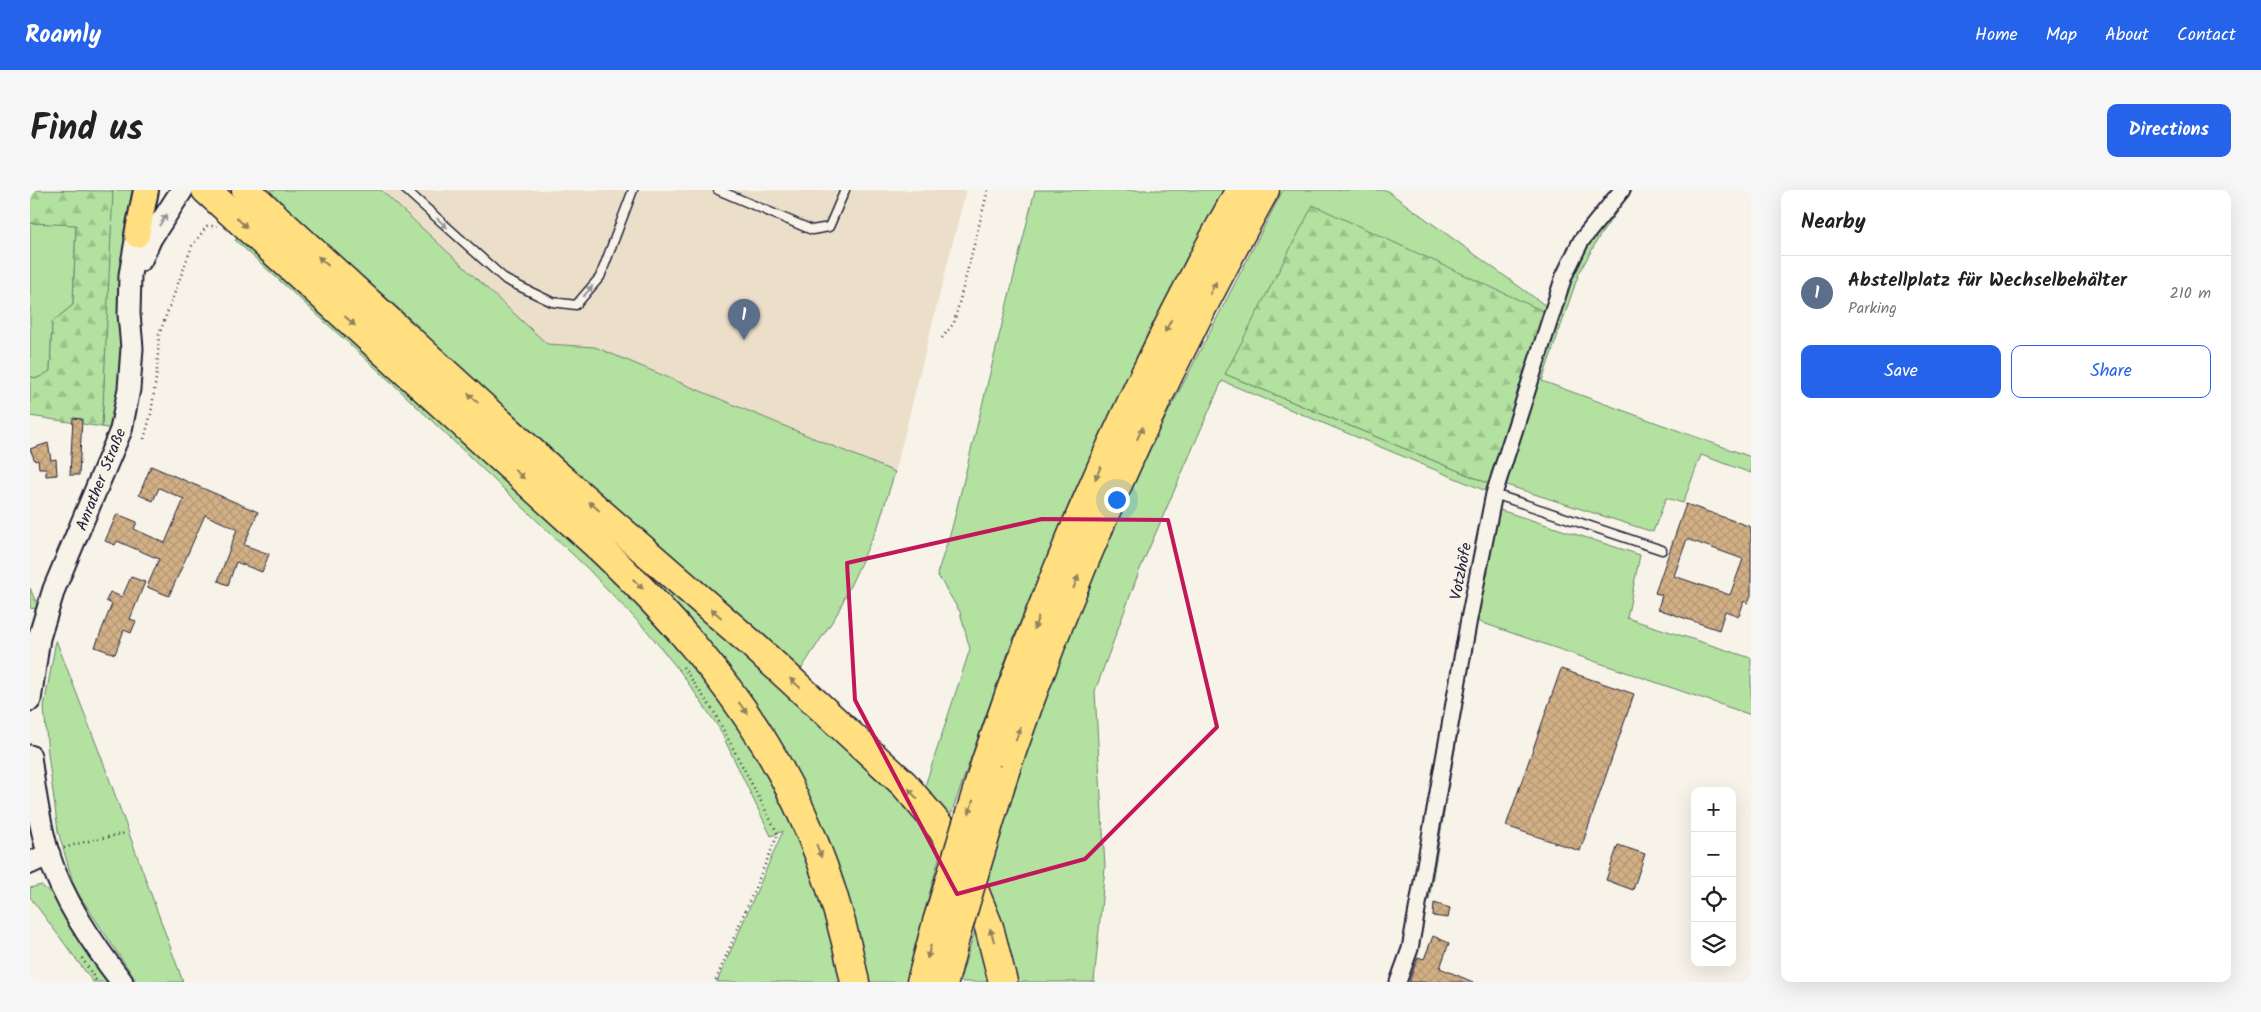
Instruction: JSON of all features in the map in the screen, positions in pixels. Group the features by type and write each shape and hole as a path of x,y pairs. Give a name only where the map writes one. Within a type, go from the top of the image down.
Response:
{"highway":[{"path":"206,190 602,550 659,606 710,664 764,739 799,805 821,856 832,890 856,982"},
{"path":"246,190 547,465 856,737 904,784 942,830 968,875 990,927 1003,982"},
{"path":"258,190 272,214"},
{"path":"921,982 946,930 1036,623 1093,485 1164,333 1240,190"},
{"path":"994,770 1049,649 1116,487 1188,336 1266,190"},
{"path":"944,982 946,930"}],"main road":[{"path":"137,235 146,190"},
{"name":"Anrather Straße","path":"30,700 35,631 121,430 132,348 129,314 130,275 137,235 157,190"},
{"name":"Anrather Straße","path":"129,314 143,255 182,190"},
{"path":"30,756 39,858 71,905 96,949 122,982"}],"street":[{"name":"Votzhöfe","path":"1398,982 1410,949 1469,619 1494,494 1564,276 1581,241 1622,190"}],"lane":[{"path":"406,190 506,280 552,302 576,305 600,277 633,190"},
{"path":"718,190 812,230 829,227 845,190"},
{"path":"1494,494 1662,550"}],"path":[{"path":"942,338 954,323 988,190"},
{"path":"144,439 151,414 159,335 192,246 207,226 219,226"},
{"path":"678,660 714,712 778,834 715,982"},
{"path":"39,858 80,843 126,833"}],"highlighted area":[{"path":"1042,519 1168,520 1217,727 1085,859 957,894 855,700 847,563"}],"shaded area":[{"path":"381,190 966,190 895,472 595,347 547,344"}],"green space":[{"path":"30,190 113,191 102,427 30,416 30,377 38,378 50,371 52,322 73,305 76,225 30,223"},
{"path":"112,190 143,190 114,429 38,609 30,608 30,588 37,605 111,429 102,427"},
{"path":"266,190 381,190 547,344 595,347 895,472 878,526 837,614 796,677 426,338 418,326"},
{"path":"1035,190 1223,190 1147,335 1071,499 1013,639 949,820 922,795 970,649 960,612 937,574 952,528"},
{"path":"1283,190 1386,190 1546,306 1568,246 1613,190 1547,312 1225,374 1490,484 1405,954 1396,973 1417,875 1486,491 1222,381 1140,569 1095,691 1105,867 1094,982 1014,982 983,895 1020,772 1057,669 1102,555 1155,438"},
{"path":"1627,190 1632,190 1599,237 1579,273 1542,381 1751,457 1751,473 1701,455 1683,503 1666,498 1653,532 1506,485 1506,466 1570,271 1582,248"},
{"path":"1313,205 1545,312 1490,484 1225,374"},
{"path":"30,223 76,224 73,305 52,322 50,371 38,378 30,377"},
{"path":"242,233 608,562 748,735 800,839 828,912 842,982 717,982 783,831 771,836 719,728 682,674 648,632 588,569 391,382 235,240"},
{"path":"1500,510 1640,555 1627,618 1751,658 1751,715 1477,621 1429,900 1424,893 1492,515"},
{"path":"638,559 895,794 918,818 941,851 906,982 861,982 837,886 695,628 635,562"},
{"path":"56,640 102,759 183,982 137,982 75,889 58,831 44,707"},
{"path":"41,885 53,895 80,941 109,982 93,982 30,897 30,888"},
{"path":"976,927 990,982 959,982 961,976"}],"building":[{"path":"73,418 82,419 79,475 70,475"},
{"path":"48,443 51,460 56,459 57,475 46,476 46,468 39,468 38,460 35,461 30,449"},
{"path":"151,466 258,512 244,545 269,554 262,572 236,562 228,585 218,581 237,529 205,515 169,596 147,587 159,559 117,541 115,545 105,541 117,514 137,522 134,529 165,543 184,499 159,488 153,501 139,495"},
{"path":"1686,504 1751,527 1751,595 1748,603 1744,601 1739,616 1725,611 1719,630 1658,609 1662,595 1655,593","holes":["1687,539 1743,559 1730,595 1674,576"]},
{"path":"131,577 145,582 130,619 136,621 131,633 124,630 115,654 95,647 112,604 106,601 110,592 122,597"},
{"path":"1561,669 1634,694 1580,851 1506,826"},
{"path":"1618,845 1645,854 1633,890 1606,880"},
{"path":"1434,903 1450,908 1448,918 1433,916"},
{"path":"1433,936 1449,943 1440,968 1473,982 1409,982 1418,957 1424,959"}],"place":[{"name":"Abstellplatz für Wechselbehälter","path":"744,340"}]}
